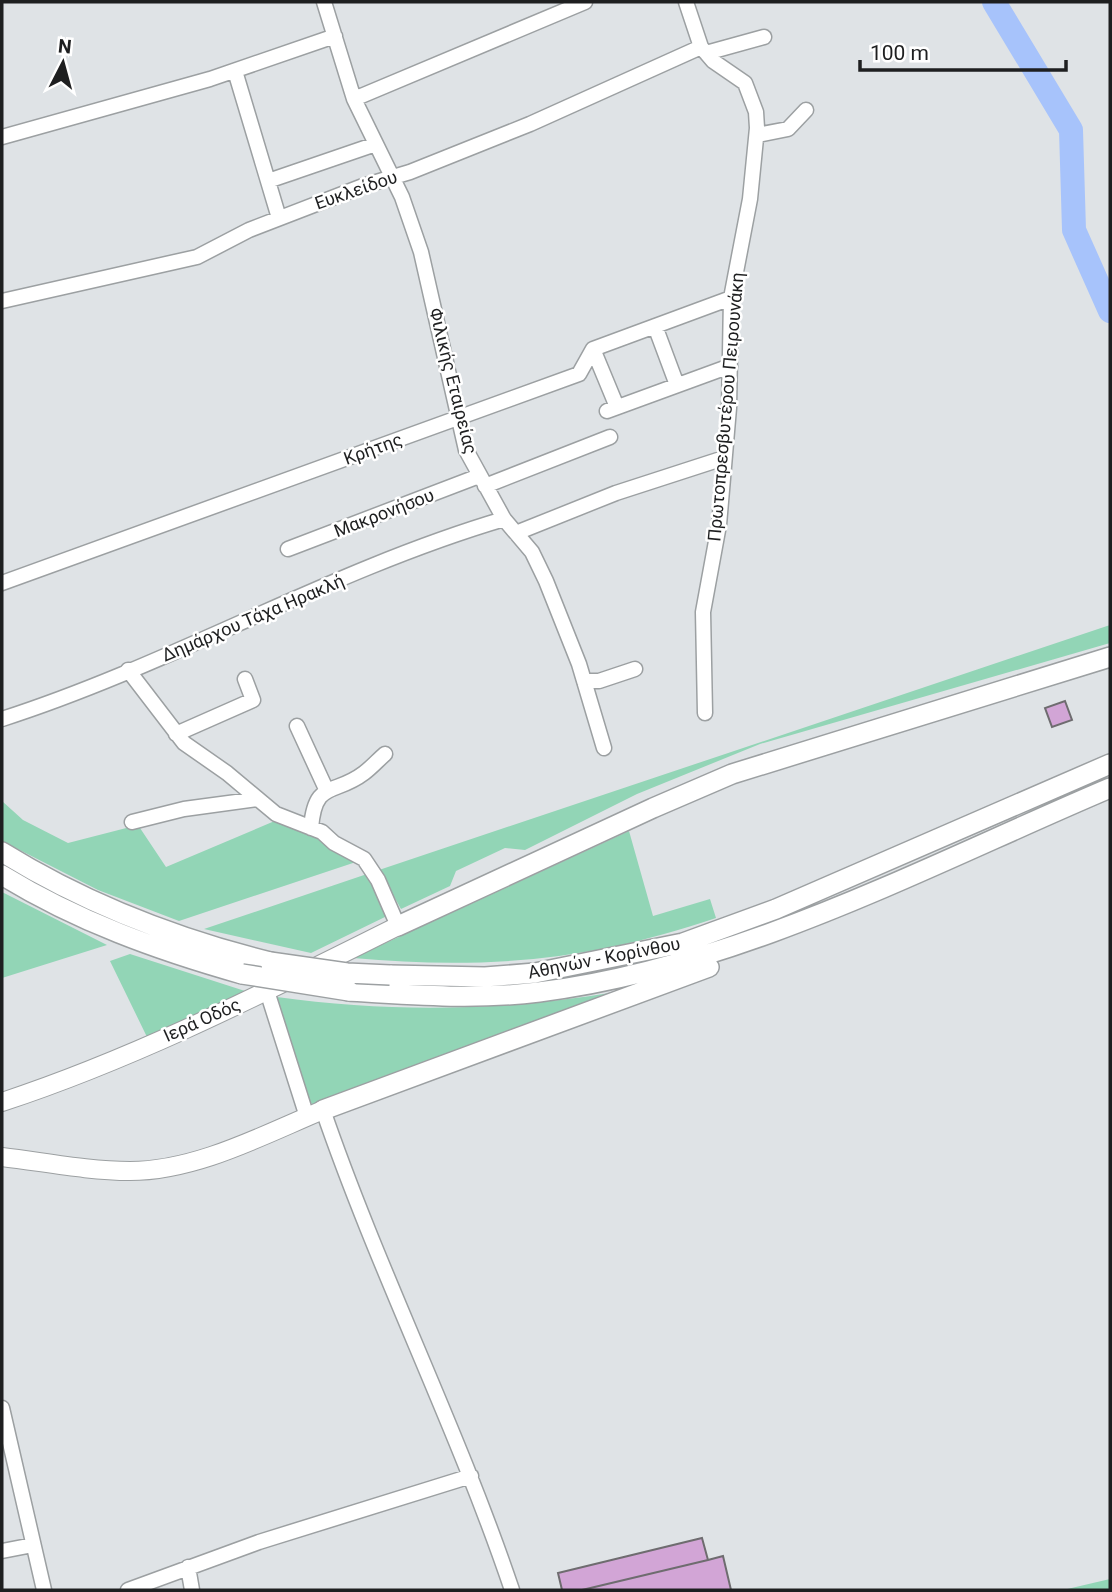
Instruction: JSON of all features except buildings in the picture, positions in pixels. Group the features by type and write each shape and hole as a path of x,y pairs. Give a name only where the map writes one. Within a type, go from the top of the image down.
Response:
{"highway":[{"path":"398,926 732,774 1110,657"},
{"name":"Αθηνών - Κορίνθου","path":"2,852 71,893 131,919 202,944 271,961 347,973 485,977 535,973 683,943 776,909 1110,764"},
{"name":"Αθηνών - Κορίνθου","path":"2,875 61,910 103,929 242,974 349,991 472,996 539,992 614,979 690,961 784,927 1110,788"},
{"path":"315,1114 716,965 784,927"}],"main road":[{"name":"Ιερά Οδός","path":"2,1102 73,1076 267,991 398,926"},
{"path":"2,1157 111,1170 149,1170 195,1160 315,1114"}],"street":[{"name":"Φιλικής Εταιρείας","path":"324,2 354,99 402,197 421,252 466,450 504,519 532,552 546,581 584,681 604,748"},
{"path":"354,99 585,2"},
{"path":"686,2 704,50"},
{"path":"2,137 235,71 335,36"},
{"name":"Ευκλείδου","path":"2,302 197,257 279,218 391,176 410,172 704,50 764,37"},
{"name":"Πρωτοπρεσβυτέρου Πειρουνάκη","path":"704,50 745,83 756,112 757,135 750,199 731,298 730,366 717,543 707,577 703,612 705,713"},
{"path":"235,71 279,218"},
{"path":"757,135 788,130 806,110"},
{"path":"268,181 376,144"},
{"path":"730,366 612,409 593,349 731,298"},
{"path":"655,326 677,385"},
{"name":"Κρήτης","path":"2,583 579,374 593,349"},
{"name":"Μακρονήσου","path":"288,549 611,437"},
{"path":"516,533 616,493 724,458"},
{"name":"Δημάρχου Τάχα Ηρακλή","path":"2,719 128,670 441,539 504,519"},
{"path":"584,681 599,681 635,669"},
{"path":"128,670 184,743 276,814 311,828 364,859 378,880 398,926"},
{"path":"176,734 253,700 245,679"},
{"path":"297,726 326,789"},
{"path":"311,828 314,806 326,789 364,773 385,754"},
{"path":"132,822 184,809 258,799"},
{"path":"267,991 315,1114 342,1164 471,1476 513,1590"},
{"path":"2,1408 44,1590"},
{"path":"137,1588 188,1567 471,1476"},
{"path":"2,1551 33,1545"},
{"path":"188,1567 192,1590"}],"green space":[{"path":"1110,625 1110,643 760,744 637,794 525,850 505,848 456,871 450,886 401,909 379,870"},
{"path":"2,801 23,820 68,843 138,825 166,867 277,820 322,840 359,861 179,921 98,890 2,841"},
{"path":"629,831 653,916 710,899 716,918 625,944 536,959 447,963 353,958"},
{"path":"370,873 387,916 311,953 204,929"},
{"path":"2,892 107,945 2,978"},
{"path":"130,954 245,991 147,1037 110,961"},
{"path":"616,992 315,1107 305,1097 277,997 362,1006 447,1008 531,1003"},
{"path":"1110,1579 1110,1590 1063,1590"}],"waterway":[{"path":"994,2 1071,130 1074,230 1110,311"}]}
